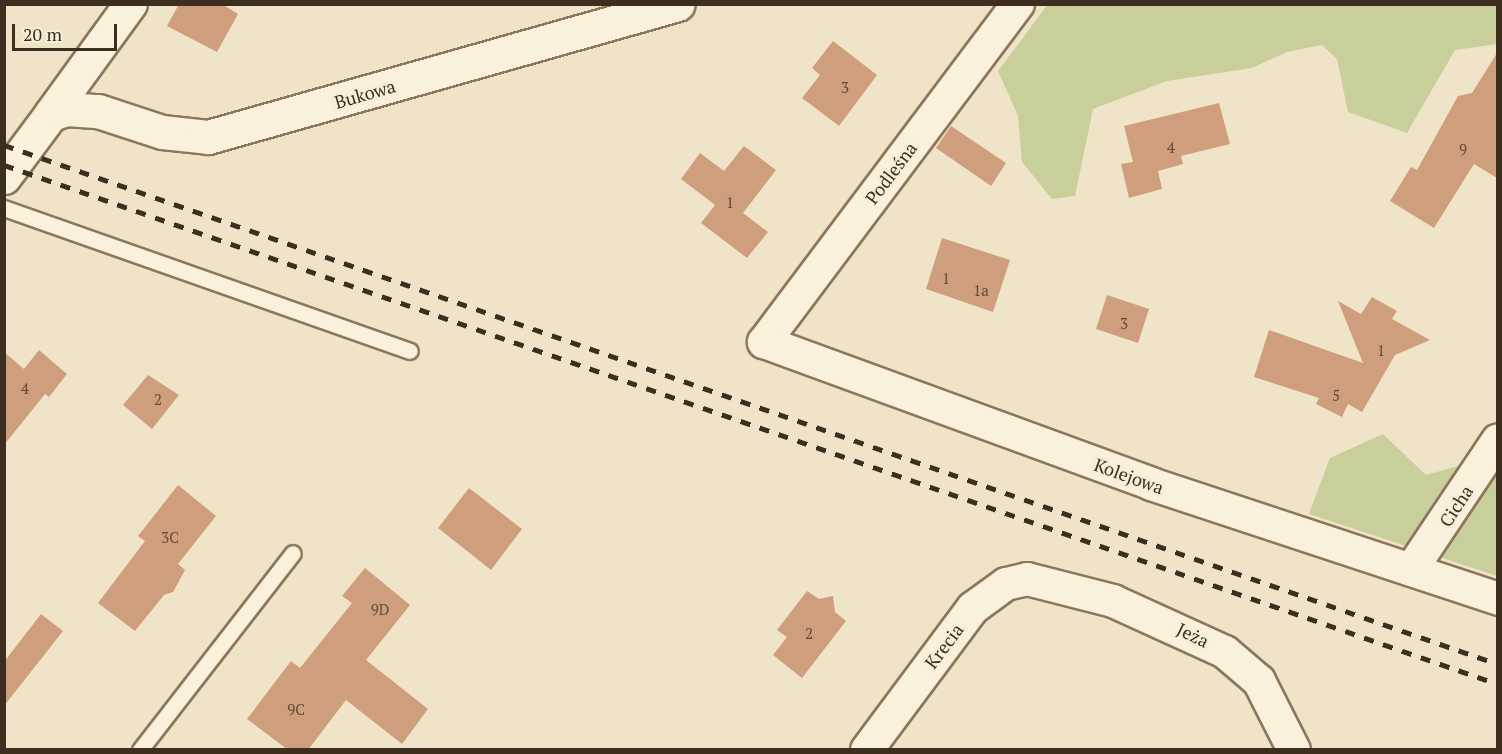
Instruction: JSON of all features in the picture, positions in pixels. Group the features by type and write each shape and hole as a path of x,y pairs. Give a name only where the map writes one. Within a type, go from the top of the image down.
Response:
{"street":[{"path":"4,177 131,4"},
{"name":"Bukowa","path":"51,114 66,109 98,111 162,132 208,137 678,4"},
{"name":"Podleśna","path":"764,342 1018,4"},
{"name":"Kolejowa","path":"764,342 1132,477 1497,598"},
{"name":"Cicha","path":"1411,570 1497,440"},
{"name":"Krecia","path":"867,750 973,608 1006,584 1045,581"},
{"name":"Jeża","path":"1045,581 1113,601 1225,652 1259,681 1294,750"}],"lane":[{"path":"4,208 409,351"},
{"path":"140,750 293,553"}],"green space":[{"path":"1048,4 1497,5 1497,44 1455,50 1407,133 1348,112 1337,59 1322,45 1287,52 1252,68 1167,81 1093,109 1075,196 1052,199 1022,162 1018,116 998,71"},
{"path":"1383,434 1426,475 1497,455 1497,576 1309,514 1330,458"}],"building":[{"path":"179,4 222,4 238,14 217,52 167,26"},
{"path":"833,41 877,75 839,126 802,98 820,75 812,68"},
{"path":"1497,53 1497,178 1474,164 1434,228 1390,201 1411,167 1417,170 1458,96 1472,93"},
{"path":"1219,103 1230,144 1181,156 1183,164 1158,171 1162,189 1129,198 1121,164 1133,162 1124,126"},
{"path":"951,126 1006,163 991,186 936,148"},
{"path":"744,146 776,170 743,213 768,232 747,258 701,223 715,205 681,179 700,153 724,171"},
{"path":"942,238 1010,260 993,312 926,289"},
{"path":"1107,295 1149,309 1138,343 1096,329"},
{"path":"1372,297 1397,311 1392,319 1430,340 1395,355 1362,412 1348,404 1342,417 1316,404 1319,398 1254,377 1269,330 1363,363 1338,301 1361,314"},
{"path":"39,350 67,374 49,397 45,394 4,445 4,352 24,369"},
{"path":"148,375 179,395 152,429 123,405"},
{"path":"178,485 216,516 178,564 185,570 173,592 164,595 135,631 98,603 145,541 138,536"},
{"path":"469,488 522,529 491,570 438,528"},
{"path":"365,568 410,605 366,660 428,709 402,744 346,700 308,750 288,750 247,719 291,661 300,668 352,603 342,596"},
{"path":"807,591 819,599 833,596 835,612 846,621 802,678 773,655 787,637 777,630"},
{"path":"41,614 63,631 4,706 4,662"}],"railway":[{"path":"4,145 1498,664"},
{"path":"4,165 1498,684"}]}
